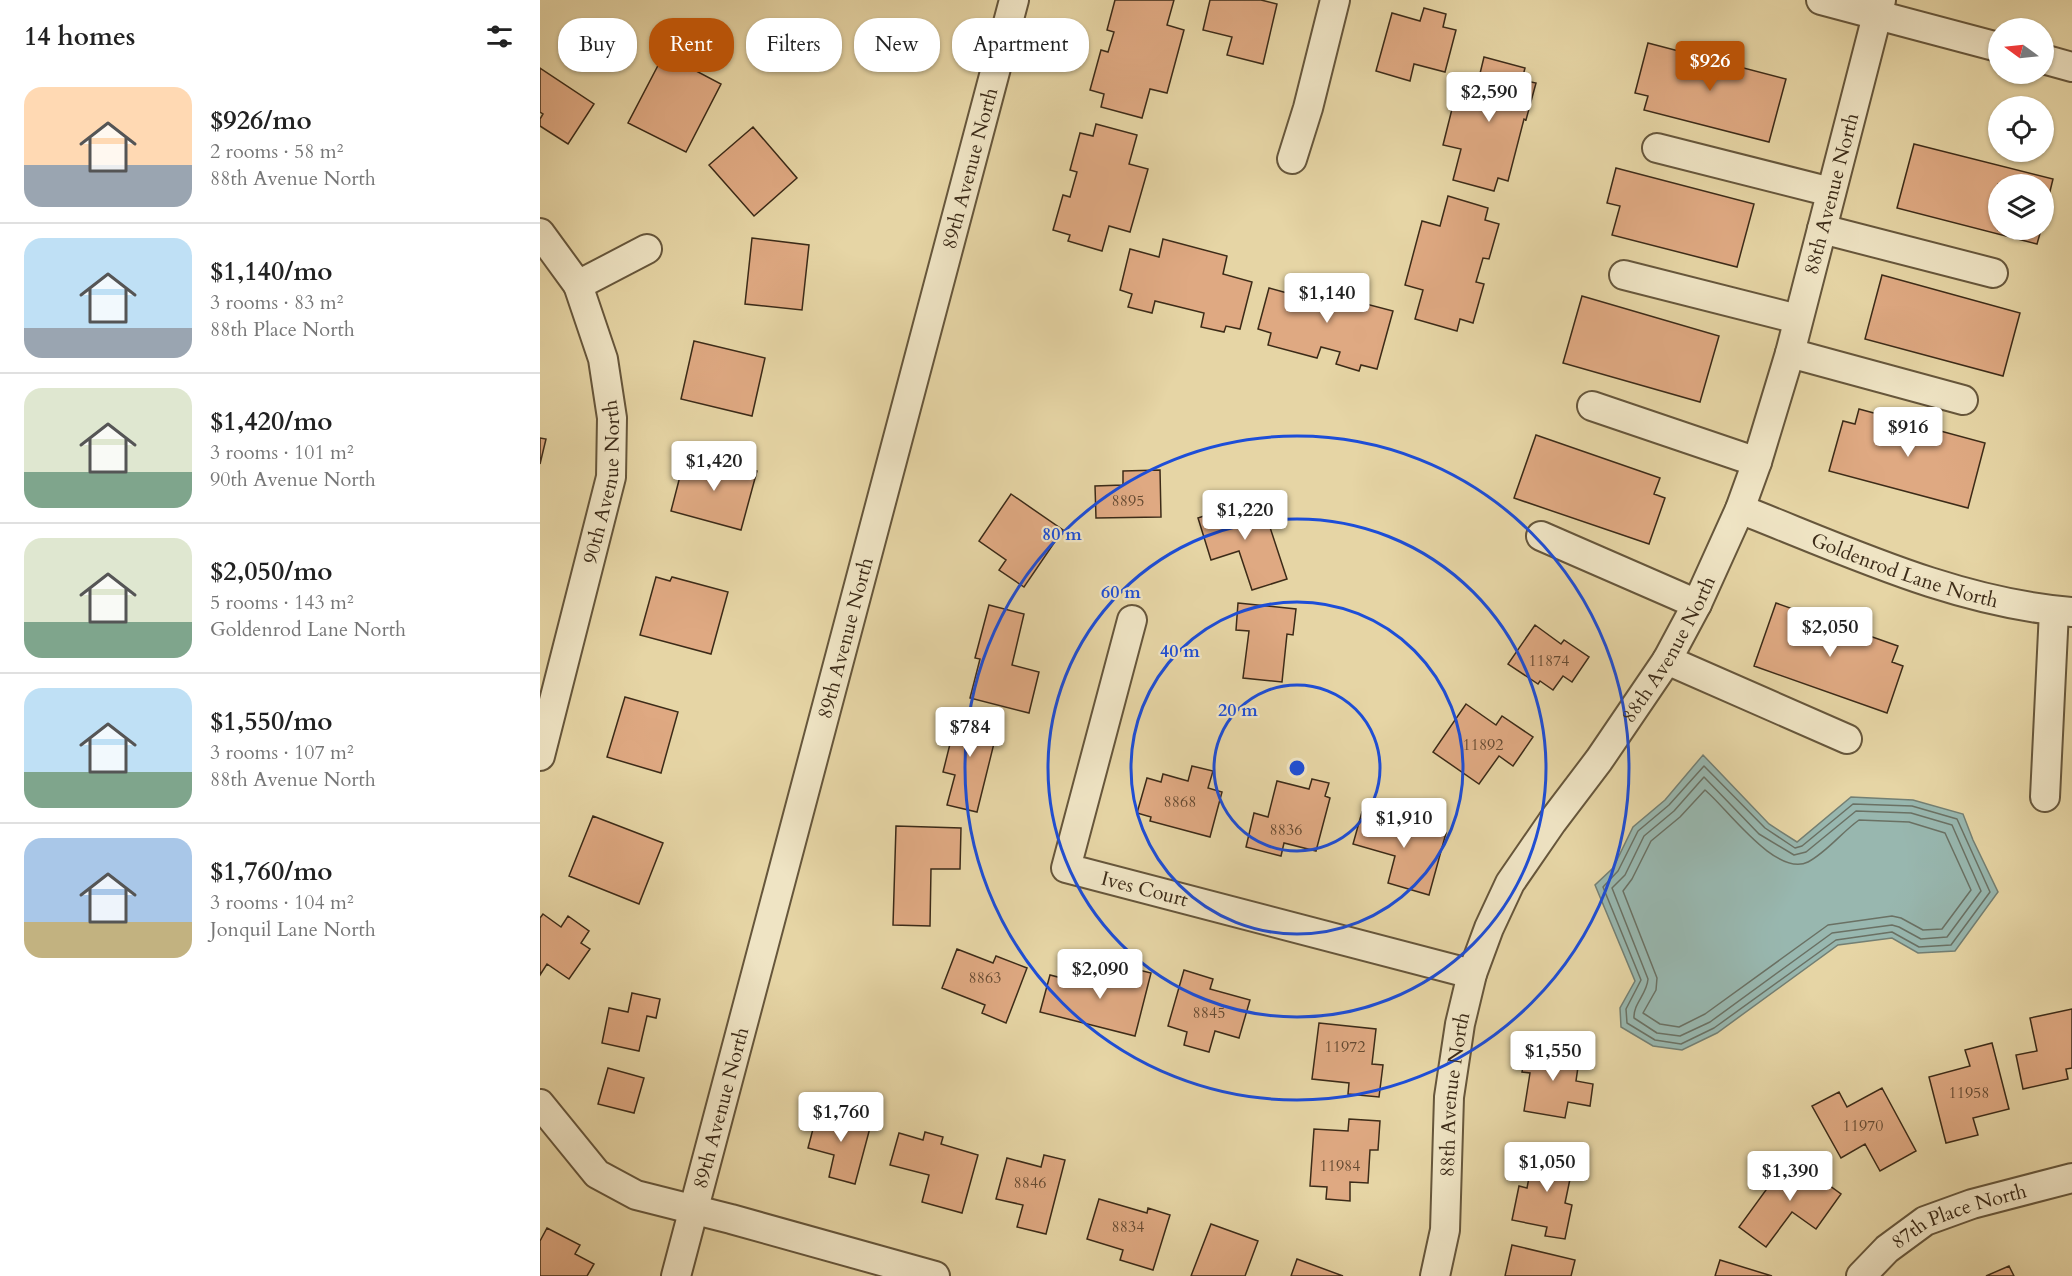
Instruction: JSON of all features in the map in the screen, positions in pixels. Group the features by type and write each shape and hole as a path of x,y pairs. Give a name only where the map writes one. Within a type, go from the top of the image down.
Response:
{"street":[{"name":"89th Avenue North","path":"676,1276 1014,0"},
{"path":"1292,159 1308,108 1335,0"},
{"path":"1821,0 1879,8 1988,44"},
{"name":"88th Avenue North","path":"1435,1276 1445,1230 1449,1097 1460,1024 1472,974 1489,927 1510,883 1599,760 1667,660 1697,604 1740,509 1790,354 1879,8"},
{"path":"2054,62 2072,67"},
{"path":"1657,148 1831,192"},
{"path":"1822,229 1994,273"},
{"path":"540,233 578,285 647,249"},
{"path":"1624,275 1798,319"},
{"name":"90th Avenue North","path":"540,756 611,477 612,418 603,359 578,285"},
{"path":"1790,354 1963,400"},
{"path":"1592,406 1757,462"},
{"name":"Goldenrod Lane North","path":"1740,509 1894,569 1976,596 2063,612"},
{"path":"1541,536 1697,604"},
{"path":"2045,797 2063,612"},
{"name":"Ives Court","path":"1132,620 1066,868 1472,974"},
{"path":"1667,660 1847,739"},
{"path":"540,1104 597,1174 636,1195 935,1276"},
{"name":"87th Place North","path":"1861,1276 1887,1249 1925,1221 1972,1204 2072,1178"}],"water":[{"path":"1703,755 1769,824 1797,842 1851,797 1913,800 1963,814 1998,892 1955,951 1918,953 1892,938 1838,945 1717,1033 1682,1050 1653,1046 1621,1027 1620,1008 1635,981 1595,885 1613,868 1633,827 1665,800"}],"building":[{"path":"1115,0 1174,0 1167,25 1184,30 1167,93 1150,89 1142,118 1101,107 1104,94 1090,90 1101,50 1108,52 1114,32 1107,30"},
{"path":"1210,0 1261,0 1277,4 1263,64 1227,55 1232,37 1203,30"},
{"path":"1424,8 1446,14 1443,27 1456,30 1445,72 1414,64 1410,81 1376,71 1392,13 1420,21"},
{"path":"1648,43 1786,79 1769,142 1644,110 1648,96 1635,93"},
{"path":"1484,57 1525,68 1522,80 1536,83 1508,181 1498,178 1494,191 1453,180 1461,149 1443,145 1459,81 1477,86"},
{"path":"540,68 594,104 568,144 540,126 543,114 540,112"},
{"path":"655,72 698,72 721,84 686,152 628,123"},
{"path":"1096,124 1137,135 1129,164 1148,169 1130,232 1109,226 1102,251 1068,241 1070,235 1053,230 1063,195 1070,197 1077,172 1070,170 1080,133 1093,136"},
{"path":"753,127 797,178 754,216 709,165"},
{"path":"1914,144 2033,174 1988,174 1988,231 1897,208"},
{"path":"1616,168 1754,204 1737,267 1612,235 1620,206 1607,203"},
{"path":"1448,196 1488,208 1485,220 1499,224 1489,259 1483,258 1476,282 1484,284 1473,323 1460,319 1457,331 1415,319 1423,290 1405,285 1422,221 1440,226"},
{"path":"752,238 809,245 802,310 745,304"},
{"path":"1163,239 1227,256 1223,274 1252,282 1240,329 1226,326 1224,332 1201,327 1204,313 1155,301 1152,313 1128,307 1132,294 1120,290 1130,249 1159,257"},
{"path":"2021,240 2038,240 2037,244"},
{"path":"1882,275 2020,313 2003,376 1865,339"},
{"path":"1303,278 1368,296 1366,304 1393,311 1377,369 1361,365 1359,371 1336,364 1340,352 1321,347 1317,358 1268,345 1271,333 1258,329 1269,288 1298,296"},
{"path":"1582,296 1719,336 1700,402 1563,363"},
{"path":"694,341 765,358 752,416 681,399"},
{"path":"1859,409 1985,443 1968,508 1829,471 1843,421 1855,424"},
{"path":"1536,435 1660,478 1654,494 1665,498 1649,544 1514,498"},
{"path":"540,438 546,439 540,464"},
{"path":"700,456 757,471 741,530 671,511 685,457 699,461"},
{"path":"1160,470 1161,517 1096,518 1095,486 1123,485 1123,471"},
{"path":"1011,494 1063,530 1024,587 999,570 1006,560 979,541"},
{"path":"1260,497 1287,579 1252,590 1239,551 1211,560 1198,518"},
{"path":"656,577 670,581 672,577 728,592 711,654 640,635"},
{"path":"1238,603 1296,609 1293,635 1287,634 1282,682 1243,678 1249,631 1236,630"},
{"path":"1776,603 1898,646 1892,662 1903,666 1887,713 1754,666"},
{"path":"989,605 1024,614 1012,665 1039,672 1029,713 970,698 980,659 975,658"},
{"path":"1535,625 1561,644 1564,640 1589,657 1572,682 1563,676 1553,690 1540,681 1538,684 1508,664"},
{"path":"625,697 678,712 661,773 607,757"},
{"path":"1466,704 1496,725 1502,716 1533,737 1513,766 1499,756 1479,784 1433,752"},
{"path":"959,708 1000,719 977,812 947,805 955,775 943,772"},
{"path":"1192,766 1213,771 1208,788 1222,792 1210,837 1150,821 1151,817 1137,813 1147,778 1161,782 1163,774 1188,781"},
{"path":"1312,779 1329,783 1325,796 1330,798 1316,851 1284,843 1281,856 1246,847 1254,813 1268,817 1277,781 1309,789"},
{"path":"1362,812 1389,820 1390,817 1446,833 1429,895 1388,883 1395,856 1353,844"},
{"path":"593,816 663,843 639,904 569,876"},
{"path":"896,826 961,828 960,869 931,869 930,926 893,925"},
{"path":"543,914 561,927 568,916 589,931 581,943 590,949 569,979 547,964 540,975 540,918"},
{"path":"957,949 993,963 996,956 1027,968 1006,1023 982,1013 985,1005 942,988"},
{"path":"1111,963 1151,973 1135,1036 1040,1012 1050,975 1104,989"},
{"path":"1184,970 1213,979 1210,989 1250,1000 1239,1038 1215,1031 1209,1052 1184,1045 1187,1032 1168,1026"},
{"path":"632,993 660,999 656,1018 647,1016 639,1051 602,1043 609,1008 628,1012"},
{"path":"2072,1009 2072,1068 2066,1069 2068,1079 2023,1089 2016,1055 2037,1051 2030,1018"},
{"path":"1319,1023 1376,1029 1372,1064 1383,1065 1379,1097 1348,1094 1349,1083 1312,1079"},
{"path":"1527,1043 1564,1049 1563,1057 1579,1060 1576,1081 1593,1084 1590,1106 1568,1102 1565,1118 1524,1111 1530,1073 1522,1072"},
{"path":"1992,1043 2009,1109 1973,1118 1978,1135 1946,1143 1929,1077 1970,1066 1965,1050"},
{"path":"608,1068 644,1078 634,1113 598,1104"},
{"path":"1882,1088 1916,1151 1880,1171 1865,1144 1841,1158 1812,1106 1839,1092 1847,1107"},
{"path":"818,1110 871,1124 855,1184 829,1177 834,1155 808,1148"},
{"path":"1349,1119 1380,1121 1378,1150 1370,1150 1368,1183 1350,1182 1350,1201 1326,1199 1327,1187 1310,1186 1314,1129 1348,1131"},
{"path":"925,1132 943,1137 941,1144 978,1155 962,1213 922,1202 929,1175 890,1165 899,1133 923,1140"},
{"path":"1535,1147 1575,1155 1565,1203 1572,1205 1565,1239 1545,1236 1547,1227 1512,1220 1519,1186 1527,1188"},
{"path":"1044,1155 1065,1160 1046,1234 1017,1227 1023,1205 996,1199 1007,1158 1041,1167"},
{"path":"1790,1157 1841,1194 1816,1229 1792,1212 1766,1247 1739,1227"},
{"path":"1099,1199 1147,1213 1148,1208 1170,1215 1153,1270 1120,1260 1123,1250 1087,1239"},
{"path":"1211,1224 1258,1241 1245,1276 1191,1276"},
{"path":"547,1228 580,1245 575,1254 594,1264 587,1276 540,1276 540,1241"},
{"path":"1512,1245 1575,1260 1571,1276 1505,1276"},
{"path":"1297,1259 1343,1276 1291,1276"},
{"path":"1720,1260 1772,1276 1715,1276"},
{"path":"2009,1266 2014,1276 1986,1276"}]}
